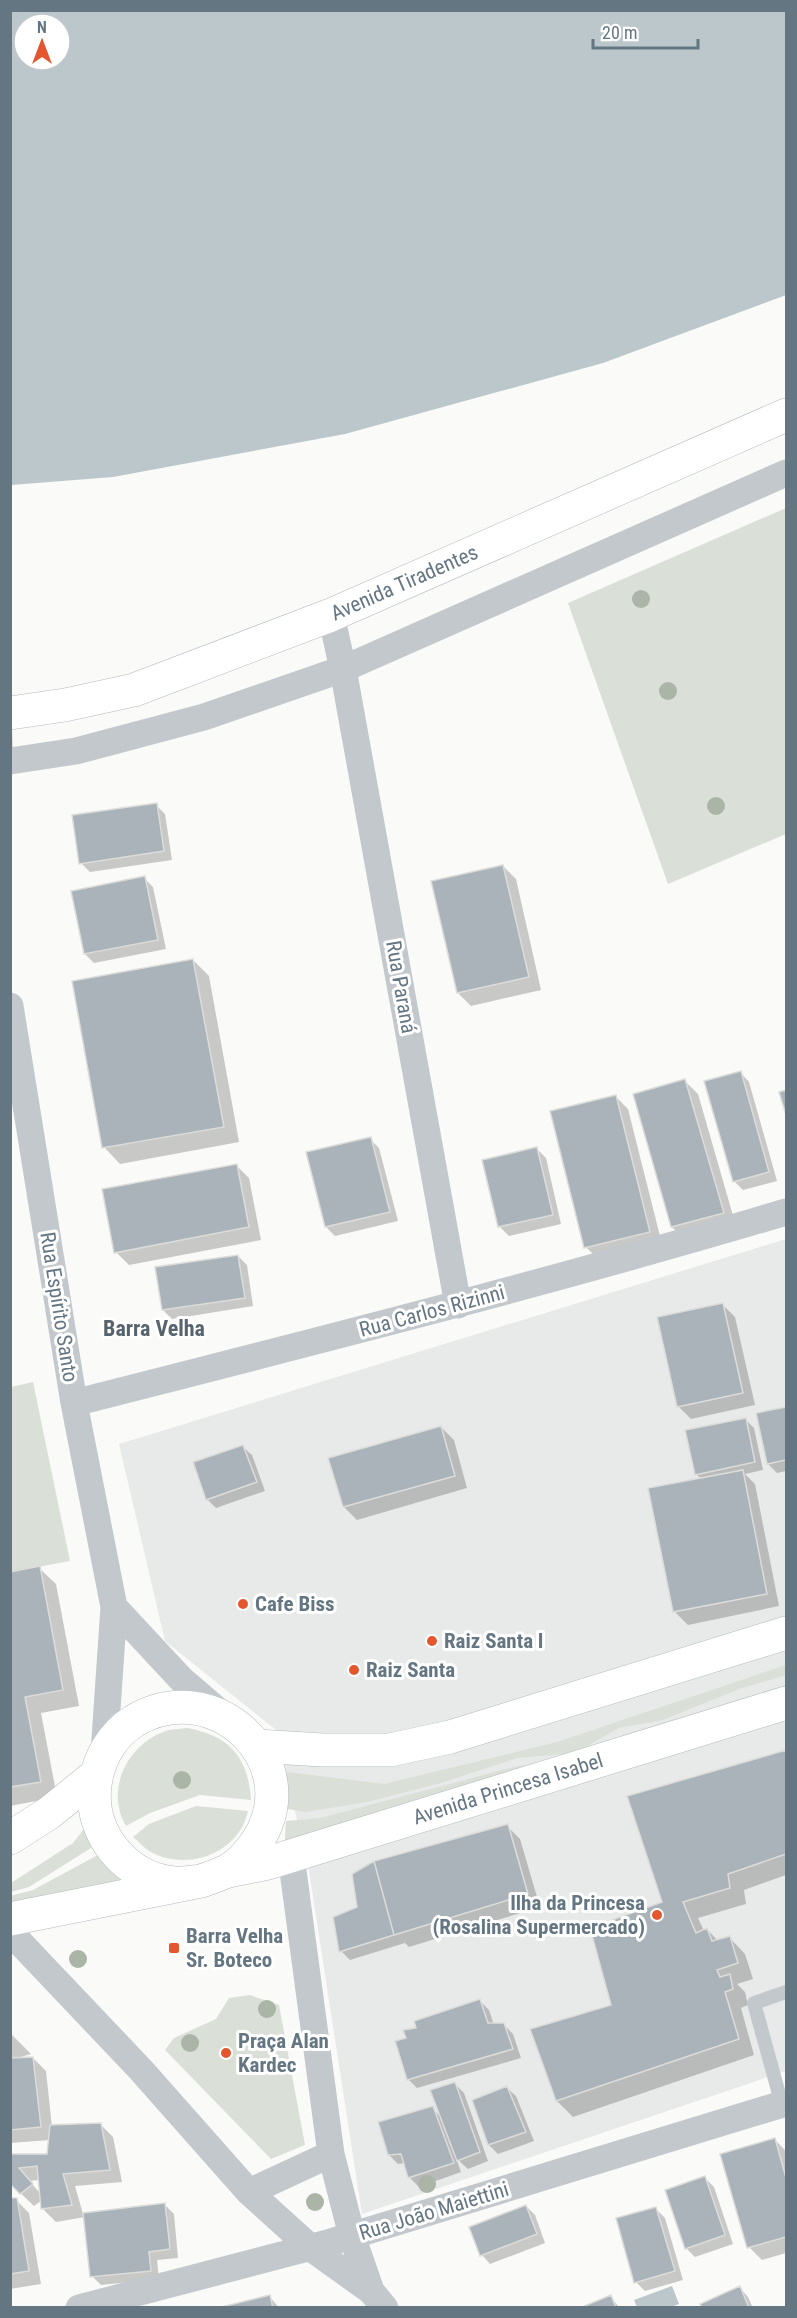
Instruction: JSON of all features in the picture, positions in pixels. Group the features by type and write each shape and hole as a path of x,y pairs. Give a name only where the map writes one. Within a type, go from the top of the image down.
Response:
{"main road":[{"name":"Avenida Tiradentes","path":"10,712 65,705 134,690 331,615 786,415"},
{"path":"257,1746 322,1750 390,1750 450,1737 786,1633"},
{"name":"Avenida Princesa Isabel","path":"10,1919 268,1863 786,1703"},
{"path":"10,1838 49,1813 100,1764 124,1728 147,1714 176,1707 204,1709 229,1719 257,1746 266,1766 271,1787 270,1809 262,1834 248,1855 215,1876 175,1883 148,1876 125,1863 108,1843 97,1821 93,1798 100,1764"}],"street":[{"path":"10,761 76,751 204,717 343,669 786,473"},
{"name":"Rua Paraná","path":"331,615 343,669 458,1305"},
{"name":"Rua Espírito Santo","path":"10,1006 75,1403 114,1607 100,1764"},
{"name":"Rua Carlos Rizinni","path":"75,1403 626,1260 786,1212"},
{"path":"114,1607 181,1679 229,1719"},
{"path":"291,1856 331,2154 352,2236 378,2299"},
{"path":"10,1932 141,2070 249,2192 311,2248 378,2299"},
{"name":"Rua João Maiettini","path":"79,2307 311,2248 784,2104"},
{"path":"249,2192 331,2154"}],"lane":[{"path":"784,2104 754,2003 786,1992"}],"shaded area":[{"path":"11,10 786,11 786,295 603,363 345,434 113,477 11,485"},
{"path":"786,508 786,834 668,884 568,603"},
{"path":"786,1239 786,2071 362,2214 309,1871 276,1730 165,1641 119,1444"},
{"path":"33,1382 70,1561 11,1572 11,1387"},
{"path":"786,1665 786,1675 739,1689 663,1720 618,1728 576,1753 517,1758 441,1783 367,1802 306,1812 287,1809 287,1772 384,1784 557,1742"},
{"path":"786,1685 786,1701 284,1856 286,1821 320,1818 518,1766 580,1761 623,1735"},
{"path":"187,1728 215,1737 234,1751 246,1772 251,1800 200,1795 150,1813 126,1826 120,1812 118,1798 119,1784 130,1758 150,1739 166,1731"},
{"path":"196,1806 248,1811 243,1826 234,1838 223,1848 196,1859 165,1858 149,1851 133,1837 149,1824"},
{"path":"87,1825 91,1848 29,1887 11,1892 11,1883 73,1843"},
{"path":"98,1855 135,1881 11,1912 10,1896 33,1890"},
{"path":"250,1995 279,2005 305,2145 271,2159 165,2050 174,2038 216,2019 229,1998"},
{"path":"672,2286 679,2304 671,2307 637,2307 634,2300"}],"building":[{"path":"157,803 164,851 79,864 72,815"},
{"path":"503,865 529,977 457,993 431,881"},
{"path":"145,876 158,940 84,954 71,891"},
{"path":"193,959 224,1127 102,1148 72,981"},
{"path":"741,1071 769,1172 733,1182 704,1081"},
{"path":"685,1079 724,1213 671,1227 633,1094"},
{"path":"786,1090 786,1115 779,1092"},
{"path":"616,1095 650,1232 584,1248 550,1111"},
{"path":"371,1137 390,1212 325,1227 306,1152"},
{"path":"537,1147 553,1215 498,1227 482,1160"},
{"path":"237,1164 249,1227 114,1253 102,1189"},
{"path":"238,1255 245,1298 162,1310 155,1267"},
{"path":"723,1303 743,1393 677,1407 657,1317"},
{"path":"786,1407 786,1460 767,1464 756,1413"},
{"path":"746,1418 755,1462 695,1475 685,1430"},
{"path":"441,1426 455,1476 343,1507 328,1458"},
{"path":"243,1445 257,1482 206,1500 193,1462"},
{"path":"743,1470 767,1594 673,1612 648,1488"},
{"path":"40,1566 63,1690 25,1697 41,1782 10,1787 10,1572"},
{"name":"Ilha da Princesa (Rosalina Supermercado)","path":"786,1750 786,1854 728,1874 730,1888 683,1902 696,1933 707,1928 712,1941 730,1936 738,1963 717,1970 720,1977 730,1974 733,1989 725,1992 739,2039 556,2101 530,2029 611,2005 590,1928 662,1902 627,1796"},
{"path":"508,1824 528,1894 394,1935 374,1861"},
{"path":"374,1861 394,1935 339,1952 333,1917 357,1907 352,1874"},
{"path":"480,1999 488,2023 504,2023 513,2049 407,2080 395,2041 406,2038 403,2030 416,2028 414,2021"},
{"path":"33,2057 41,2127 10,2130 10,2058"},
{"path":"455,2082 480,2152 457,2161 430,2090"},
{"path":"507,2086 526,2132 488,2145 472,2100"},
{"path":"433,2106 454,2163 408,2178 401,2154 388,2155 378,2122"},
{"path":"101,2123 110,2170 63,2174 72,2205 41,2209 37,2166 19,2168 33,2184 20,2194 10,2184 10,2154 47,2154 50,2125"},
{"path":"775,2138 786,2178 786,2237 747,2248 720,2154"},
{"path":"705,2176 725,2235 685,2249 665,2190"},
{"path":"10,2198 17,2198 29,2271 10,2274"},
{"path":"165,2203 170,2249 149,2252 151,2271 90,2277 83,2213"},
{"path":"526,2205 537,2234 480,2256 469,2227"},
{"path":"656,2207 675,2271 634,2283 616,2218"},
{"path":"740,2286 749,2308 702,2308 700,2304"},
{"path":"270,2295 273,2308 217,2308"},
{"path":"611,2295 616,2308 582,2308 582,2307"}],"place":[{"name":"Cafe Biss","path":"243,1604"},
{"name":"Raiz Santa I","path":"432,1641"},
{"name":"Raiz Santa","path":"354,1670"},
{"name":"Ilha da Princesa (Rosalina Supermercado)","path":"657,1915"},
{"name":"Barra Velha Sr. Boteco","path":"174,1948"},
{"name":"Praça Alan Kardec","path":"226,2053"}],"district":[{"name":"Barra Velha","path":"154,1328"}]}
